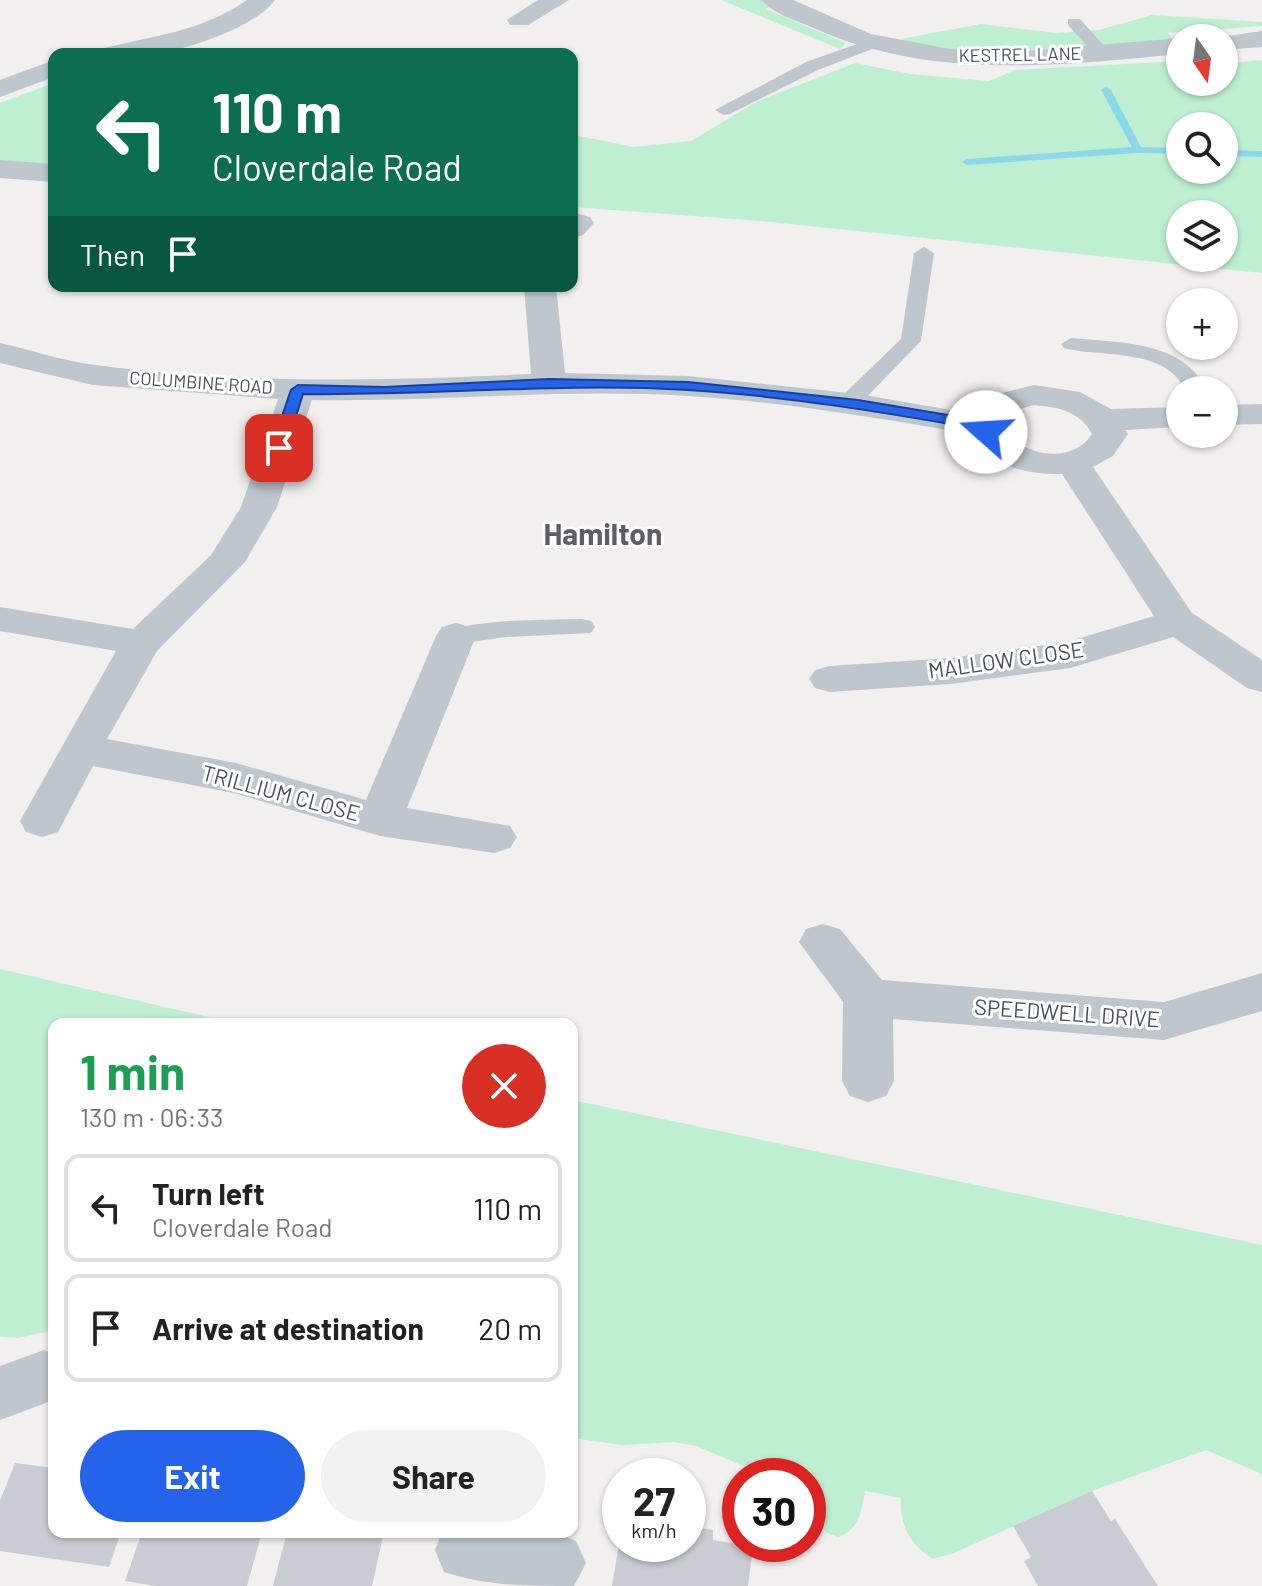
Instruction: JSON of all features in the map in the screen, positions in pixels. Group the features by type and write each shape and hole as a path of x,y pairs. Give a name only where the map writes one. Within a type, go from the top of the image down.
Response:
{"street":[{"path":"161,48 228,24 263,0"},
{"path":"519,20 557,0"},
{"name":"KESTREL LANE","path":"774,0 874,43 966,59 1166,47"},
{"path":"1238,41 1262,39"},
{"path":"4,83 48,70"},
{"path":"0,169 48,173"},
{"path":"541,292 549,383"},
{"name":"COLUMBINE ROAD","path":"0,353 93,375 298,390 384,391 549,383 688,386 848,403 984,426"},
{"path":"42,821 112,690 142,643 226,562 259,507 298,390"},
{"path":"1104,420 1110,434 1106,445 1086,459 1072,462 1051,463 1011,454 995,444 984,426 990,410 1003,401 1034,395 1070,400 1104,420 1166,418"},
{"path":"1238,415 1262,414"},
{"path":"1072,462 1178,622 1262,679"},
{"path":"0,619 142,643"},
{"name":"MALLOW CLOSE","path":"830,679 950,671 1070,655 1178,622"},
{"name":"TRILLIUM CLOSE","path":"82,749 236,778 380,820 456,636"},
{"path":"380,820 494,837"},
{"path":"823,942 868,998 868,1081"},
{"name":"SPEEDWELL DRIVE","path":"868,998 1164,1021 1180,1019 1262,992"},
{"path":"466,1550 554,1560"}],"lane":[{"path":"1074,22 1101,52"},
{"path":"724,110 812,66 874,43"},
{"path":"848,403 911,341 924,253"},
{"path":"1071,344 1175,362 1192,376"},
{"path":"456,636 506,629 582,627"}],"green space":[{"path":"721,0 785,0 766,9 846,43 840,49"},
{"path":"1152,15 1262,22 1262,26 1238,28 1238,24 1166,24 1166,40 1034,52 962,52 901,39 981,24 1057,33 1099,30"},
{"path":"1262,60 1262,273 1238,271 1238,200 1166,200 1166,263 761,221 578,207 578,136 634,147 691,141 758,101 855,63 910,74 989,81 1015,70 1166,62 1166,96 1238,96 1238,63"},
{"path":"48,85 48,166 0,162 0,103"},
{"path":"0,969 213,1018 48,1018 48,1331 18,1338 0,1337"},
{"path":"578,1101 1262,1245 1262,1474 1206,1450 1092,1491 954,1553 933,1559 918,1547 904,1526 901,1498 865,1491 860,1513 851,1529 838,1537 827,1533 826,1458 724,1458 696,1446 674,1442 622,1445 578,1439"}],"building":[{"path":"15,1463 48,1467 48,1538 119,1538 109,1567 0,1551 0,1501"},
{"path":"1092,1491 1111,1521 1115,1519 1158,1586 1038,1586 1024,1561 1031,1557 1013,1526"},
{"path":"706,1529 713,1530 713,1540 722,1542 722,1562 751,1562 748,1586 612,1586 616,1562 706,1562"},
{"path":"140,1538 260,1538 247,1586 157,1586 125,1581"},
{"path":"285,1538 383,1538 372,1586 273,1586"}],"waterway":[{"path":"1106,90 1138,150"},
{"path":"967,162 1138,150"},
{"path":"1138,150 1166,151"},
{"path":"1238,153 1262,154"}],"district":[{"name":"Hamilton","path":"603,535"}],"route":[{"path":"279,448 298,390 384,391 549,383 688,386 858,404 984,426 986,432"}]}
